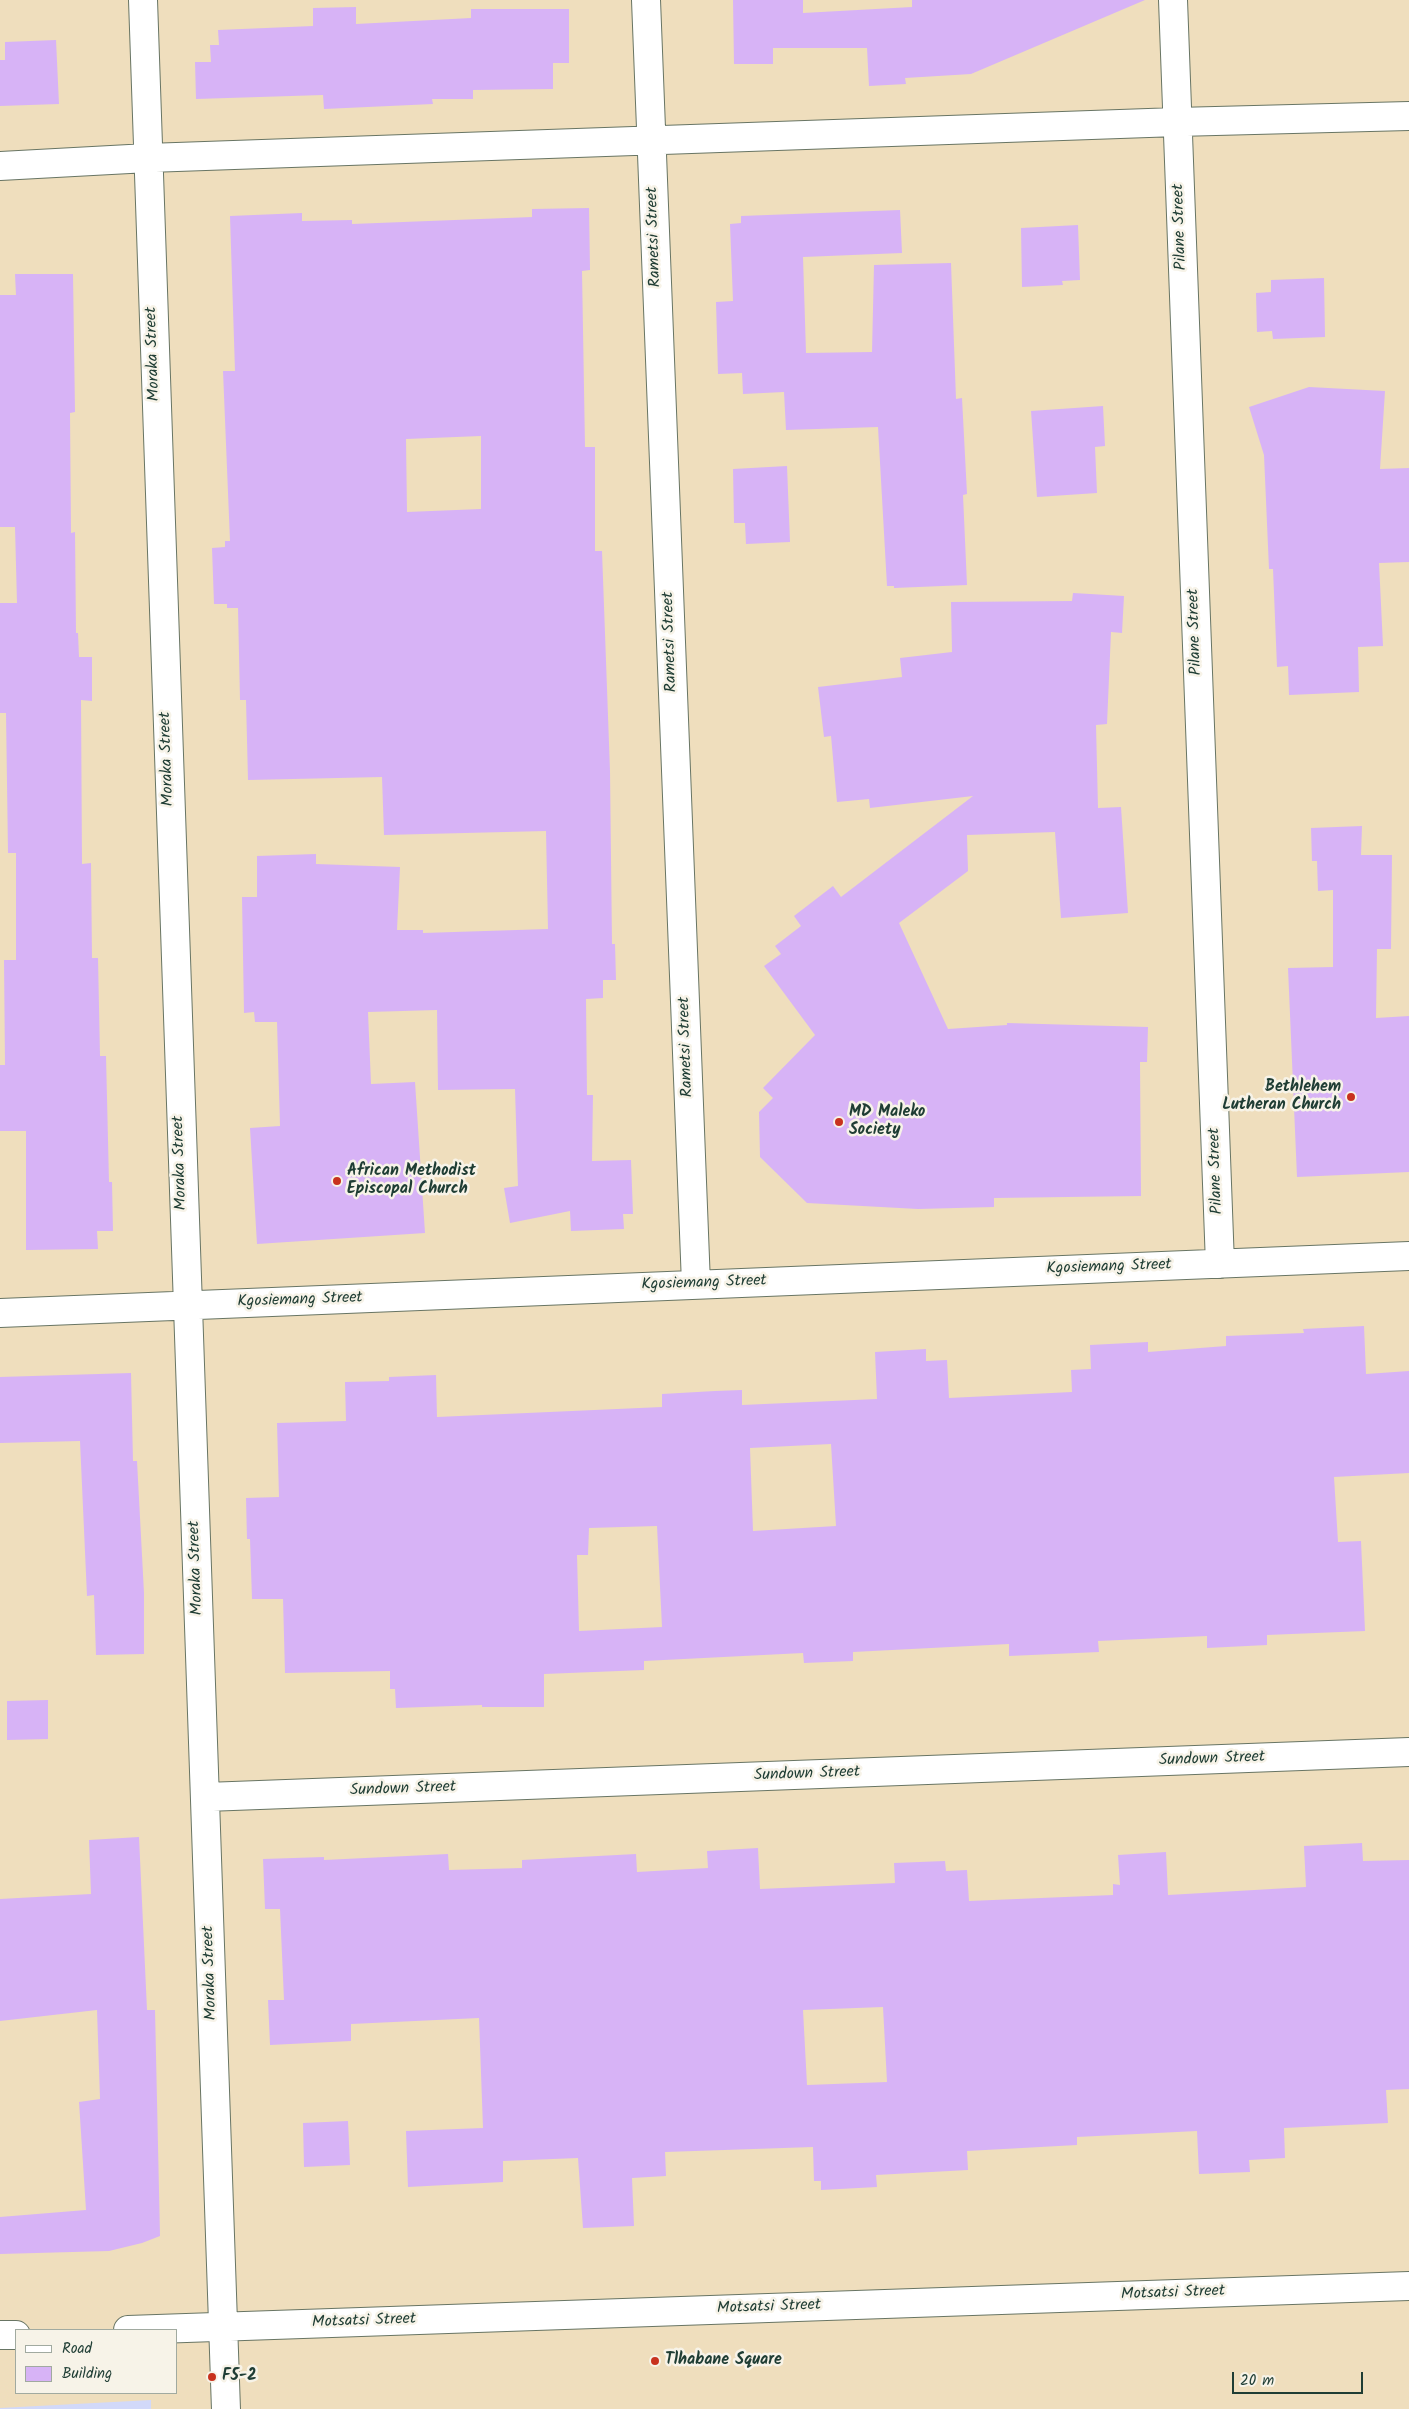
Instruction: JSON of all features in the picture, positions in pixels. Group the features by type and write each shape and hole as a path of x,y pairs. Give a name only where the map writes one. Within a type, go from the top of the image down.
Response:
{"street":[{"name":"Moraka Street","path":"143,0 186,1305 206,1797 226,2409"},
{"name":"Rametsi Street","path":"646,0 696,1284"},
{"name":"Pilane Street","path":"1173,0 1220,1264"},
{"path":"0,166 148,158 651,142 1177,122 1409,116"},
{"name":"Kgosiemang Street","path":"0,1313 1409,1256"},
{"name":"Sundown Street","path":"206,1797 1409,1752"},
{"name":"Motsatsi Street","path":"159,2329 1409,2286"},
{"path":"0,2335 15,2334"}],"shaded area":[{"path":"151,2400 151,2409 0,2409 0,2408"}],"building":[{"path":"733,0 803,0 803,13 912,7 912,0 1145,0 971,74 905,78 906,84 869,86 867,48 773,48 773,64 734,64"},
{"path":"356,7 356,24 471,18 471,9 569,9 569,63 553,63 553,89 473,90 473,99 432,99 433,104 324,109 323,95 196,99 195,62 211,62 210,45 219,45 218,30 313,26 313,8"},
{"path":"56,40 59,104 0,106 0,60 5,60 5,42"},
{"path":"589,208 590,270 582,271 585,447 595,447 595,551 602,551 610,771 612,944 615,944 616,980 603,980 603,998 586,999 587,1095 593,1095 592,1161 631,1160 633,1214 623,1214 624,1229 571,1231 570,1211 510,1223 504,1188 518,1186 515,1089 438,1090 437,1010 368,1012 371,1084 415,1082 425,1233 257,1244 250,1128 280,1126 277,1022 255,1022 254,1012 244,1013 242,897 257,897 257,856 316,854 316,864 400,867 397,930 423,930 423,933 548,929 546,831 384,835 382,777 248,780 246,700 240,700 238,608 227,608 227,604 214,604 212,548 225,547 225,541 230,541 223,371 235,371 230,216 302,213 302,221 352,220 352,224 532,217 532,209","holes":["481,436 481,509 407,512 406,439"]},
{"path":"900,210 902,253 803,257 806,353 872,352 874,265 951,263 956,399 962,398 967,494 963,495 967,585 894,588 894,586 887,586 878,427 786,430 784,392 743,394 742,373 718,374 716,302 733,301 730,224 741,223 741,216"},
{"path":"1078,225 1080,280 1062,281 1063,285 1022,287 1021,228"},
{"path":"15,274 73,274 75,412 70,413 71,533 75,532 76,633 78,633 79,657 92,657 92,701 81,700 82,864 91,863 92,958 98,958 100,1056 106,1056 109,1182 112,1182 113,1231 97,1231 98,1249 26,1250 26,1131 0,1131 0,1065 5,1065 4,960 16,960 16,853 8,853 6,713 0,713 0,603 17,603 15,527 0,527 0,295 16,295"},
{"path":"1324,278 1325,337 1273,339 1272,331 1257,332 1256,293 1271,292 1271,280"},
{"path":"1309,387 1385,391 1380,469 1409,468 1409,562 1379,563 1383,646 1358,647 1359,692 1289,695 1288,666 1277,667 1273,569 1269,569 1264,455 1249,407"},
{"path":"1103,406 1105,446 1095,447 1097,493 1037,497 1031,411"},
{"path":"787,466 790,542 746,544 745,523 734,523 733,469"},
{"path":"1073,593 1124,596 1122,633 1111,632 1107,724 1096,725 1098,808 1121,807 1128,913 1061,918 1055,832 967,835 968,871 899,923 948,1029 1007,1025 1007,1023 1148,1027 1147,1062 1140,1062 1141,1196 994,1198 994,1207 918,1209 807,1203 760,1157 759,1112 773,1098 763,1088 815,1035 764,966 781,954 775,946 801,926 794,916 833,886 841,897 973,796 870,808 869,799 837,802 831,736 824,737 818,687 902,677 900,658 952,652 951,602 1072,601"},
{"name":"Bethlehem Lutheran Church","path":"1362,826 1361,855 1392,855 1391,949 1377,949 1376,1018 1409,1016 1409,1172 1297,1177 1288,968 1333,967 1333,890 1318,891 1317,861 1312,861 1311,828"},
{"path":"1364,1326 1366,1374 1409,1371 1409,1473 1334,1477 1338,1542 1361,1541 1365,1631 1267,1635 1267,1645 1207,1648 1207,1636 1098,1641 1099,1652 1009,1656 1009,1644 853,1652 853,1661 804,1663 803,1653 644,1661 644,1670 544,1674 544,1707 482,1707 482,1705 396,1708 395,1689 390,1689 390,1671 285,1673 283,1599 252,1599 250,1539 247,1539 246,1498 279,1497 277,1423 346,1421 345,1382 389,1381 389,1377 436,1375 437,1417 662,1407 662,1394 715,1391 742,1390 742,1405 877,1399 875,1352 926,1349 926,1361 947,1360 949,1398 1072,1392 1071,1370 1091,1369 1090,1345 1148,1342 1148,1352 1226,1346 1226,1336 1304,1333 1303,1329","holes":["831,1444 836,1526 753,1531 750,1448","657,1526 662,1627 579,1631 577,1555 588,1555 589,1528"]},
{"path":"131,1373 133,1461 137,1461 144,1593 144,1654 96,1655 94,1595 87,1596 80,1441 0,1443 0,1377"},
{"path":"48,1700 48,1739 7,1740 7,1701"},
{"path":"139,1837 147,2010 155,2010 160,2236 142,2243 109,2251 0,2254 0,2217 86,2210 79,2102 100,2099 97,2010 0,2021 0,1899 91,1894 89,1840"},
{"path":"1362,1843 1363,1861 1409,1860 1409,2089 1386,2090 1388,2123 1284,2128 1285,2158 1249,2160 1250,2172 1199,2174 1197,2131 1077,2137 1077,2145 967,2151 968,2170 876,2175 877,2187 821,2190 821,2181 814,2181 813,2147 665,2152 666,2176 632,2178 634,2226 583,2228 578,2158 503,2161 503,2182 408,2187 406,2131 483,2128 479,2018 351,2024 351,2041 270,2045 268,2000 284,2000 280,1909 265,1909 263,1859 324,1857 324,1860 448,1854 449,1870 522,1868 522,1860 636,1854 637,1872 708,1868 707,1851 758,1848 760,1889 895,1883 894,1863 945,1861 946,1871 967,1870 969,1901 1113,1895 1113,1884 1120,1885 1118,1855 1166,1852 1168,1895 1306,1887 1304,1846","holes":["883,2007 887,2082 807,2085 803,2010"]},
{"path":"348,2121 350,2165 304,2167 303,2123"}],"place":[{"name":"Bethlehem Lutheran Church","path":"1351,1097"},
{"name":"MD Maleko Society","path":"839,1122"},
{"name":"African Methodist Episcopal Church","path":"337,1181"},
{"name":"Tlhabane Square","path":"655,2361"},
{"name":"F5-2","path":"212,2377"}]}
